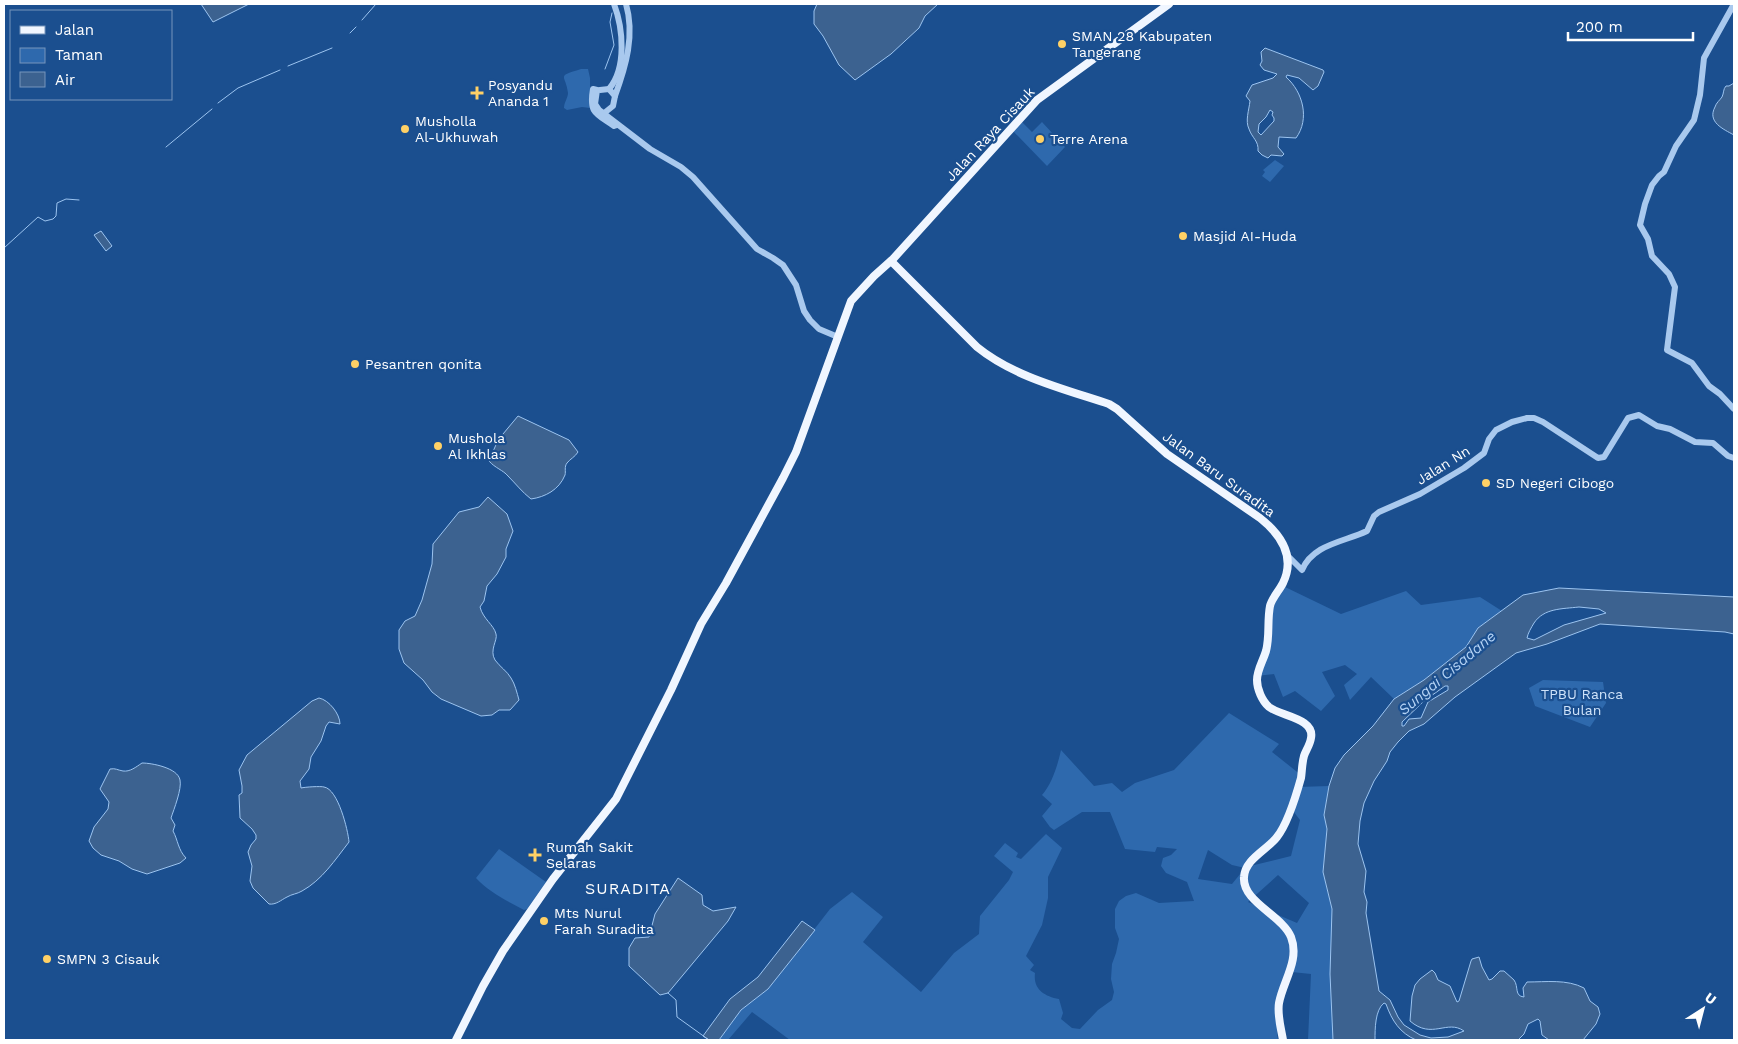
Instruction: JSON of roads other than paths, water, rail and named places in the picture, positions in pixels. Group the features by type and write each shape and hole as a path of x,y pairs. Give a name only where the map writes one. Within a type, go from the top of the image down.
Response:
{"main road":[{"name":"Jalan Raya Cisauk","path":"456,1040 503,951 553,880 610,807 621,789 671,690 701,624 726,583 796,452 849,307 854,298 891,261 1037,100 1169,4"},
{"name":"Jalan Baru Suradita","path":"891,261 984,353 1000,364 1109,404 1117,409 1168,454 1263,520 1279,536 1286,553"},
{"path":"1283,1040 1279,1018 1279,1002 1293,958 1293,945 1289,934 1282,924 1247,893 1244,878 1250,864 1276,839 1285,825 1301,778 1303,757 1311,736 1309,728 1299,720 1269,707 1260,694 1257,680 1268,644 1270,606 1286,574 1286,553"}],"street":[{"path":"609,89 618,74 621,57 620,27 614,4"},
{"path":"616,123 612,113 613,106 623,76 629,43 630,29 626,4"},
{"path":"1734,4 1704,58 1700,95 1694,120 1676,146 1664,172 1652,185 1640,225 1648,239 1652,256 1669,274 1675,287 1667,350 1692,363 1709,386 1720,394 1734,409"},
{"path":"597,90 609,89 616,96"},
{"path":"597,90 594,101 595,106 650,149 681,167 692,177 757,249 783,265 796,285 804,311 810,320 819,329 838,338"},
{"path":"597,90 591,100 592,109 614,126 616,123"},
{"path":"603,114 613,106"},
{"name":"Jalan Nn","path":"1286,553 1302,570 1305,562 1323,548 1367,531 1374,516 1379,512 1420,494 1464,468 1482,455 1494,432 1519,420 1531,418 1543,422 1594,456 1601,458 1608,451 1626,420 1632,416 1639,415 1658,426 1670,429 1695,442 1713,443 1728,456 1734,458"}],"water":[{"path":"201,4 249,4 213,22"},
{"path":"817,4 938,4 925,16 919,28 891,54 855,80 839,65 814,24 814,11"},
{"path":"1265,48 1324,72 1318,86 1313,90 1299,78 1287,75 1286,77 1297,90 1303,106 1303,123 1296,138 1279,137 1278,147 1284,154 1282,156 1271,155 1268,158 1258,151 1247,123 1250,101 1246,96 1252,85 1273,78 1277,74 1264,70 1260,65 1262,61 1261,52","holes":["1270,110 1273,112 1274,121 1261,135 1258,132 1259,124"]},
{"path":"1734,83 1734,135 1717,124 1713,117 1713,112 1722,97 1725,87"},
{"path":"101,231 112,246 106,251 94,235"},
{"path":"518,416 569,440 578,452 566,464 565,475 555,489 531,499 506,474 489,461 498,440"},
{"path":"488,497 507,514 513,531 506,549 506,557 497,574 487,586 484,601 480,607 496,634 493,656 508,673 519,700 510,710 499,710 492,715 481,716 441,699 404,663 399,649 399,630 405,621 415,616 422,600 432,564 433,544 459,512 479,507"},
{"name":"Sungai Cisadane","path":"1559,588 1734,597 1734,634 1600,624 1547,644 1516,653 1455,697 1424,724 1409,731 1398,742 1390,752 1364,803 1358,844 1366,871 1364,892 1367,902 1366,913 1379,991 1390,1000 1404,1025 1420,1035 1431,1038 1448,1037 1464,1031 1451,1027 1425,1029 1410,1021 1415,985 1432,970 1438,980 1450,986 1457,1002 1459,1001 1471,961 1479,957 1489,980 1500,971 1504,971 1514,980 1519,995 1524,997 1523,988 1527,982 1564,982 1584,988 1590,1001 1598,1007 1600,1014 1596,1024 1583,1040 1549,1040 1542,1035 1538,1019 1528,1024 1524,1034 1518,1040 1416,1040 1405,1034 1397,1026 1384,1003 1377,1015 1375,1040 1333,1040 1330,974 1332,909 1323,872 1327,829 1324,815 1329,786 1335,768 1344,755 1373,726 1394,699 1424,680 1466,647 1478,628 1523,595","holes":["1579,607 1599,609 1606,613 1564,625 1534,640 1527,638 1534,623 1543,614 1554,610","1445,686 1448,686 1448,690 1428,702 1421,718 1409,719 1402,726 1402,722 1424,701"]},
{"path":"319,698 326,701 333,708 340,720 340,724 329,722 326,726 321,741 311,757 309,769 300,781 301,788 322,787 329,789 338,802 347,829 349,842 316,881 300,892 276,903 269,904 253,888 250,881 252,866 248,852 256,839 256,835 240,818 239,795 242,793 242,786 239,770 247,755 312,701"},
{"path":"142,763 170,769 175,772 180,780 180,788 171,818 175,825 173,831 181,852 186,858 180,863 147,874 101,855 93,848 89,841 94,827 108,809 109,802 100,789 110,769 128,771"},
{"path":"678,878 702,895 703,905 713,911 736,907 728,921 668,993 660,995 629,966 629,948 635,938 649,937 655,914"},
{"path":"802,921 815,930 768,989 741,1010 719,1040 709,1040 703,1036 730,999 758,977"}],"waterway":[{"path":"362,20 376,4"},
{"path":"605,69 614,45 610,22 612,13"},
{"path":"350,33 356,27"},
{"path":"288,66 332,48"},
{"path":"218,103 238,88 280,70"},
{"path":"166,147 212,109"},
{"path":"4,248 38,217 45,221 53,219 56,216 57,203 66,199 79,200"},
{"path":"668,993 676,1000 677,1017 709,1040"}],"place":[{"name":"SMAN 28 Kabupaten Tangerang","path":"1062,44"},
{"name":"Posyandu Ananda 1","path":"477,93"},
{"name":"Musholla Al-Ukhuwah","path":"405,129"},
{"name":"Terre Arena","path":"1040,139"},
{"name":"Masjid AI-Huda","path":"1183,236"},
{"name":"Pesantren qonita","path":"355,364"},
{"name":"Mushola Al Ikhlas","path":"438,446"},
{"name":"SD Negeri Cibogo","path":"1486,483"},
{"name":"Rumah Sakit Selaras","path":"535,855"},
{"name":"Mts Nurul Farah Suradita","path":"544,921"},
{"name":"SMPN 3 Cisauk","path":"47,959"}],"district":[{"name":"SURADITA","path":"628,888"}],"park label":[{"name":"TPBU Ranca Bulan","path":"1582,702"}]}
